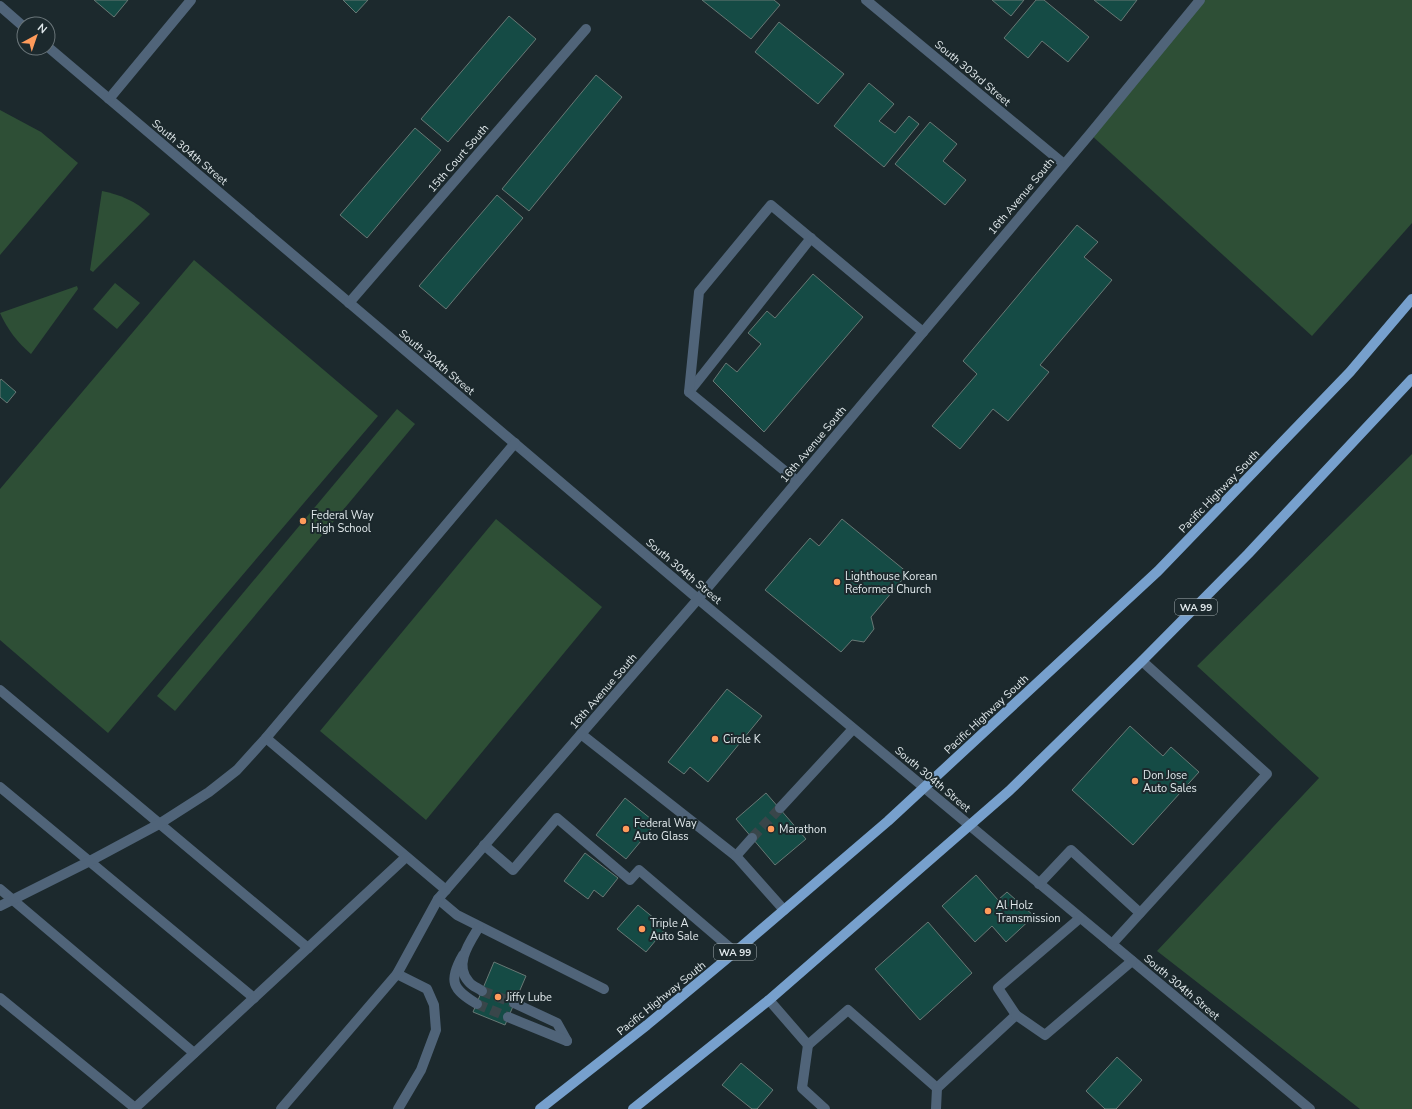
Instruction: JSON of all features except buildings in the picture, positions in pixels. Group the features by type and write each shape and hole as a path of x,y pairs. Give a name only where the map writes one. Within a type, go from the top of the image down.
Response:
{"main road":[{"name":"Pacific Highway South","path":"540,1109 608,1057 735,952 882,826 1158,571 1350,372 1412,299"},
{"name":"WA 99","path":"633,1109 769,1000 1009,791 1142,661 1248,554 1412,379"}],"street":[{"path":"109,99 191,0"},
{"name":"South 303rd Street","path":"866,0 1064,164"},
{"name":"16th Avenue South","path":"281,1109 398,974 438,899 698,599 1200,0"},
{"path":"0,6 16,20"},
{"name":"15th Court South","path":"349,303 586,30"},
{"name":"South 304th Street","path":"56,54 698,599 1310,1109"},
{"path":"690,392 699,292 770,205 923,332"},
{"path":"690,392 811,238"},
{"path":"690,392 797,481"},
{"path":"0,906 14,901 159,824 209,792 232,774 266,738 515,443"},
{"path":"1112,944 1267,774 1142,661"},
{"path":"0,690 308,948"},
{"path":"780,808 853,729"},
{"path":"581,734 736,856 784,910"},
{"path":"266,738 446,890"},
{"path":"0,787 254,998"},
{"path":"484,845 513,870 557,818 630,880 639,870 735,952"},
{"path":"736,856 752,838"},
{"path":"1039,884 1071,850 1140,913"},
{"path":"0,998 134,1109 406,857"},
{"path":"0,889 194,1053"},
{"path":"438,899 457,916 604,989"},
{"path":"1080,918 998,988 1016,1015 1046,1035 1132,961"},
{"path":"477,1004 462,996 456,988 455,982 456,967 479,927"},
{"path":"464,953 463,971 466,978 470,983 482,991"},
{"path":"398,974 427,988 434,1005 436,1030 421,1070 398,1109"},
{"path":"769,1000 808,1045"},
{"path":"508,1017 567,1041 557,1023 514,1003"},
{"path":"825,1109 802,1088 808,1045 848,1010 937,1088"},
{"path":"936,1109 937,1088 1016,1015"}],"green space":[{"path":"1201,0 1412,0 1412,223 1312,336 1090,134"},
{"path":"0,110 41,132 78,163 0,255"},
{"path":"102,191 128,199 139,205 150,214 93,272 90,270"},
{"path":"194,260 378,416 108,733 0,640 0,489"},
{"path":"115,283 140,303 117,329 93,309"},
{"path":"77,286 78,289 31,354 13,335 0,313"},
{"path":"397,409 415,424 175,711 157,696"},
{"path":"1412,454 1412,1109 1360,1109 1157,951 1319,778 1197,666"},
{"path":"496,519 602,607 426,820 320,731"}],"tunnel":[{"path":"752,838 780,808"},
{"path":"482,991 514,1003"},
{"path":"477,1004 508,1017"}],"place":[{"name":"Federal Way High School","path":"303,521"},
{"name":"Lighthouse Korean Reformed Church","path":"837,582"},
{"name":"Circle K","path":"715,739"},
{"name":"Don Jose Auto Sales","path":"1135,781"},
{"name":"Federal Way Auto Glass","path":"626,829"},
{"name":"Marathon","path":"771,829"},
{"name":"Al Holz Transmission","path":"988,911"},
{"name":"Triple A Auto Sale","path":"642,929"},
{"name":"Jiffy Lube","path":"498,997"}]}
